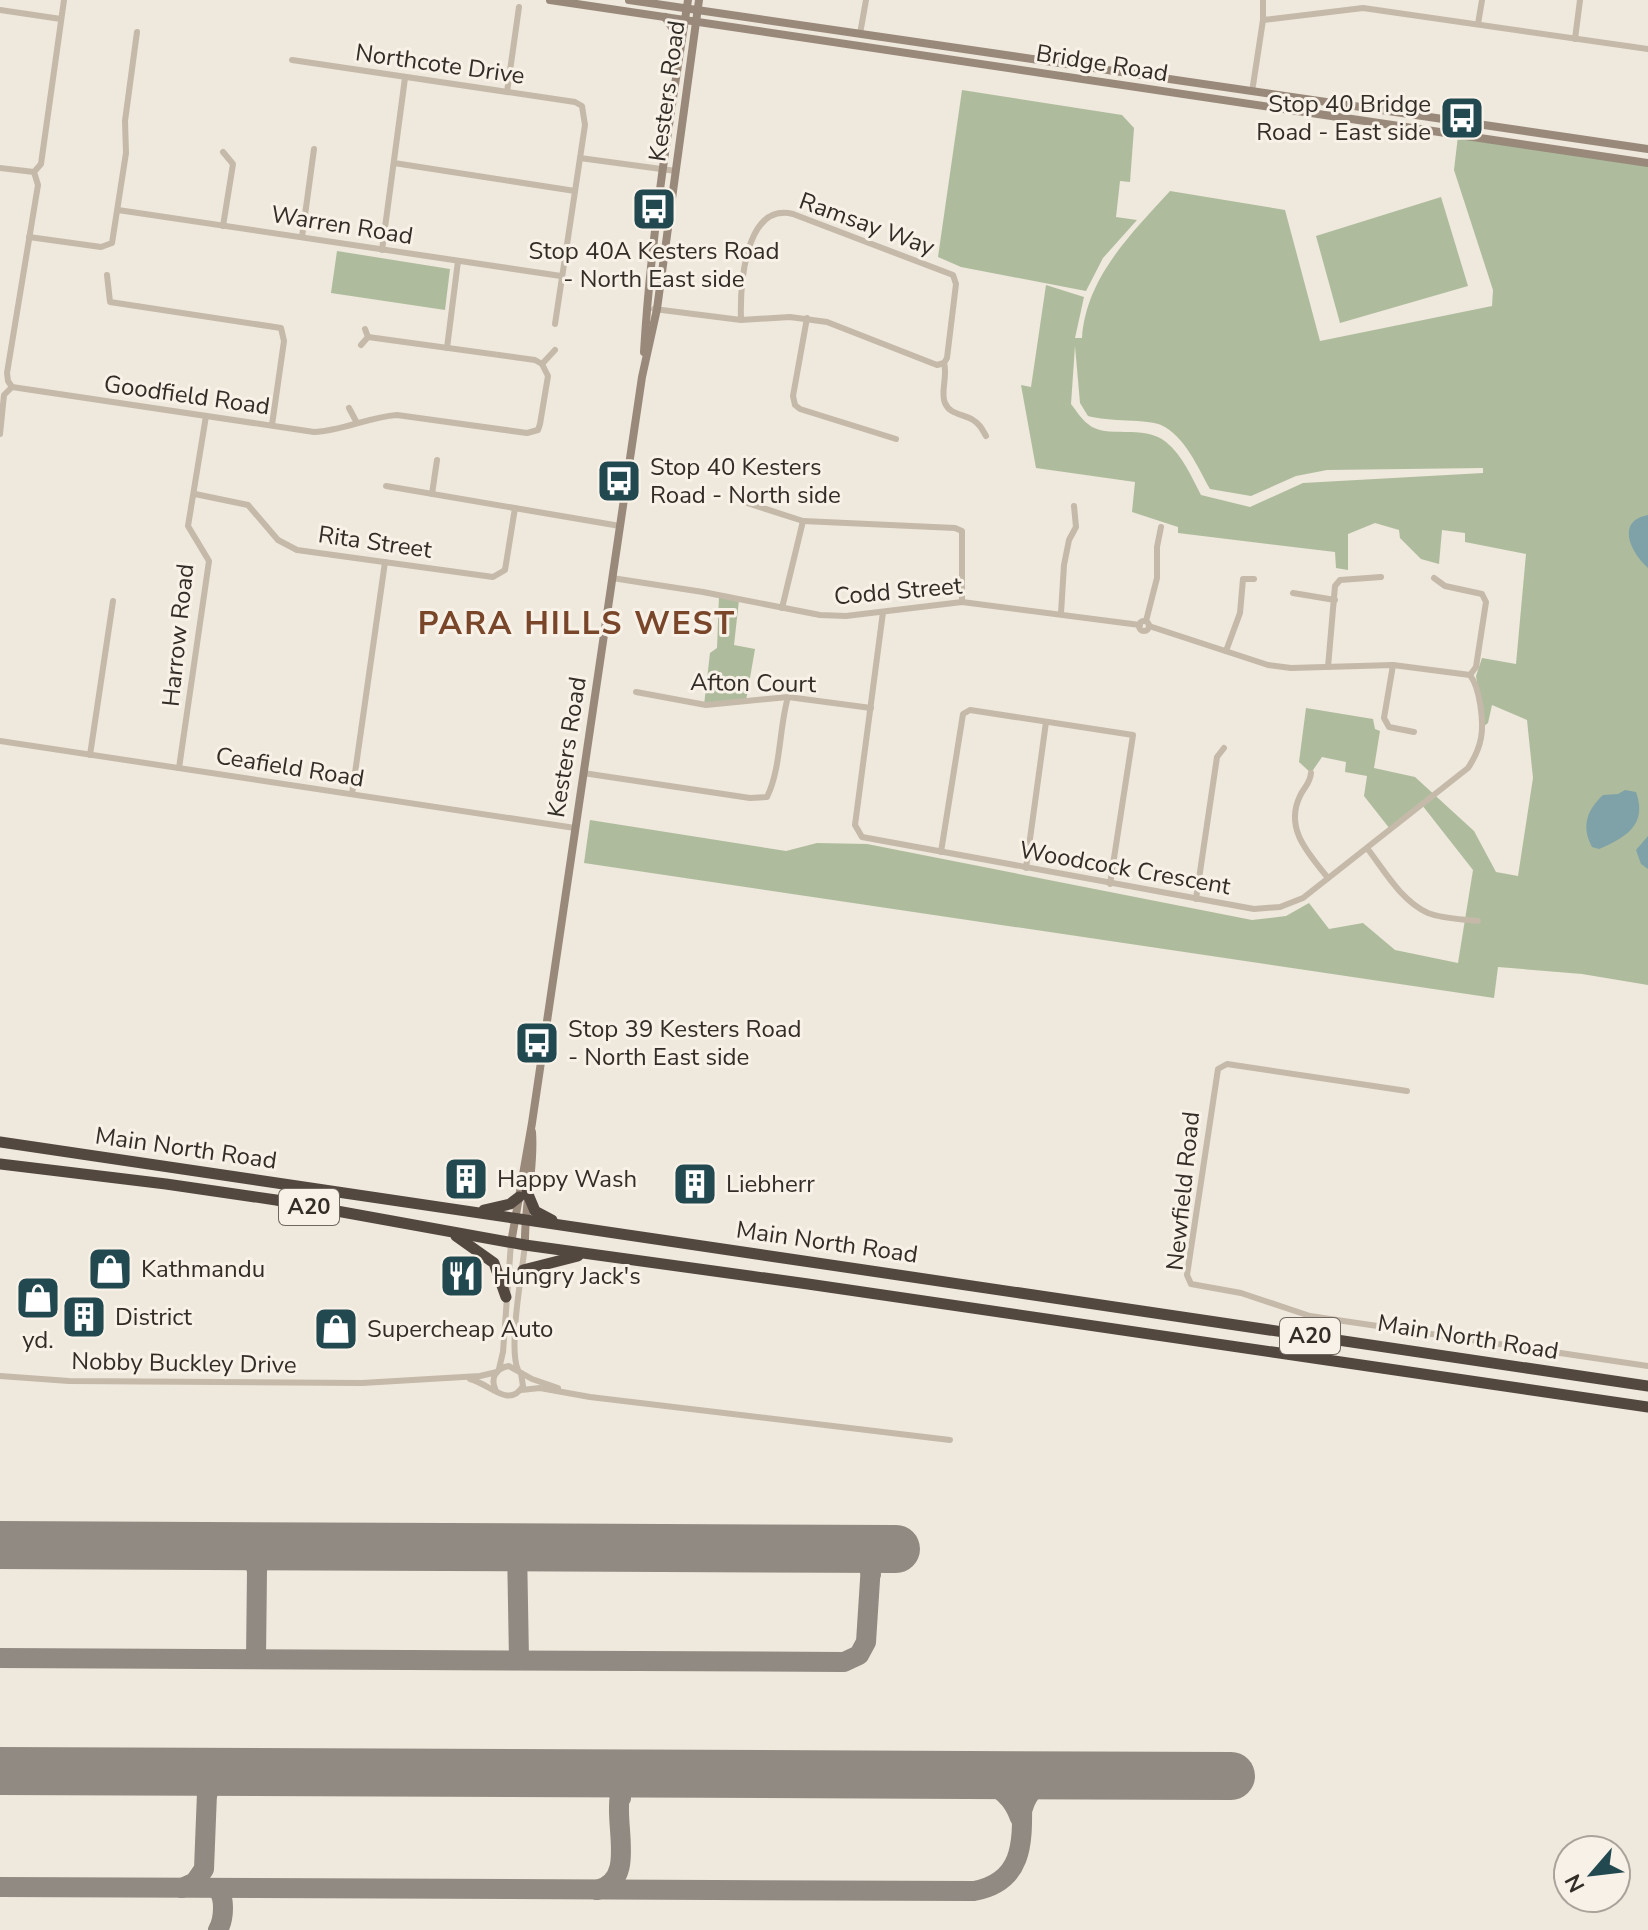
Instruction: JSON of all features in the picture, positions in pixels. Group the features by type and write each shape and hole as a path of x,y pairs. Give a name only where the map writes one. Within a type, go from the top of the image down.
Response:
{"highway":[{"name":"Main North Road","path":"0,1142 1648,1386"},
{"name":"Main North Road","path":"0,1164 276,1200 511,1243 1648,1407"},
{"path":"471,1212 509,1204 523,1195 535,1211 563,1226"},
{"path":"452,1233 494,1263 506,1297"},
{"path":"523,1270 586,1254"}],"main road":[{"name":"Bridge Road","path":"550,0 1648,163"},
{"name":"Bridge Road","path":"629,0 687,4 698,10 1648,149"},
{"name":"Kesters Road","path":"511,1243 520,1219 642,377 657,309 699,0"},
{"name":"Kesters Road","path":"642,377 663,170 687,4"},
{"path":"665,17 681,42"},
{"path":"858,46 860,34"},
{"path":"1130,87 1131,75"},
{"path":"1250,106 1252,92"},
{"path":"1364,123 1366,109"},
{"name":"Kesters Road","path":"520,1219 525,1245"}],"street":[{"path":"34,172 41,164 64,0"},
{"path":"860,34 866,0"},
{"path":"1252,92 1263,0"},
{"path":"1478,24 1482,0"},
{"path":"1575,39 1580,0"},
{"path":"1263,20 1363,4 1648,49"},
{"path":"507,92 519,7"},
{"path":"0,10 61,19"},
{"path":"29,237 101,247 108,246 114,237 126,153 126,111 137,32"},
{"name":"Northcote Drive","path":"292,60 575,102 582,106"},
{"path":"382,250 405,78"},
{"path":"555,324 580,158 585,116 582,106 591,99"},
{"path":"302,237 314,149"},
{"path":"223,152 233,164 223,226"},
{"path":"580,158 676,171"},
{"path":"394,163 575,191"},
{"path":"0,168 34,172"},
{"path":"0,434 3,399 12,387 7,373 38,185 34,172"},
{"name":"Warren Road","path":"118,210 561,276"},
{"name":"Ramsay Way","path":"741,320 740,308 753,235 772,214 786,212 953,275 956,284 949,351 944,363"},
{"path":"447,348 458,261"},
{"path":"107,275 110,302 281,328 284,341 272,425"},
{"path":"647,307 741,320 807,318 827,322 928,362 944,363 947,373 943,401 956,414 978,423 986,436"},
{"path":"807,318 793,396 795,405 896,439"},
{"path":"365,329 368,337"},
{"path":"368,337 535,360 542,364 555,350"},
{"path":"361,345 368,337"},
{"name":"Goodfield Road","path":"12,387 330,431 378,416 397,415 527,433 534,432 540,424 548,376 542,364"},
{"path":"349,408 357,423"},
{"name":"Harrow Road","path":"179,768 209,561 188,526 206,416"},
{"path":"432,494 437,460"},
{"path":"386,486 620,526"},
{"name":"Rita Street","path":"195,494 248,505 278,540 297,550 493,577 505,570 515,508"},
{"path":"741,501 803,521 955,528 962,531 962,602"},
{"path":"1061,613 1064,565 1069,540 1076,527 1074,506"},
{"path":"782,608 803,521"},
{"path":"1145,624 1157,578 1157,547 1161,527"},
{"path":"352,794 385,562"},
{"path":"1328,667 1335,586 1340,580 1381,577"},
{"name":"Codd Street","path":"612,578 820,615 846,616 962,602 1061,613 1145,624 1268,665 1291,668 1393,665 1470,675"},
{"path":"1434,578 1445,586 1482,594 1486,602 1476,667 1470,675"},
{"path":"1226,651 1240,613 1243,579 1254,579"},
{"path":"1293,593 1335,600"},
{"path":"90,755 113,601"},
{"name":"Woodcock Crescent","path":"883,612 855,825 862,837 1254,909 1280,907 1303,898 1459,776 1475,757 1481,732 1476,683 1470,675"},
{"path":"1393,665 1384,718 1389,727 1414,732"},
{"name":"Afton Court","path":"636,692 706,705 788,697 871,708"},
{"path":"583,773 750,798 767,797 773,782 781,722 788,697"},
{"path":"941,852 963,714 970,710 1133,735 1110,884"},
{"path":"1026,868 1046,722"},
{"name":"Ceafield Road","path":"0,741 575,828"},
{"path":"1196,899 1217,757 1224,748"},
{"path":"1311,773 1310,783 1299,797 1295,825 1304,848 1328,878"},
{"path":"1367,848 1408,900 1425,912 1440,917 1478,921"},
{"name":"Newfield Road","path":"1407,1091 1227,1064 1218,1069 1187,1275 1191,1284 1241,1293 1310,1316 1648,1366"},
{"name":"Kesters Road","path":"498,1371 503,1352 511,1243"},
{"name":"Kesters Road","path":"519,1371 515,1364 515,1335 525,1245"},
{"path":"569,1393 509,1366 498,1371 493,1379 496,1391 509,1397 521,1390 540,1388 569,1393 950,1440"},
{"name":"Nobby Buckley Drive","path":"0,1376 69,1381 346,1383 463,1377 498,1371"},
{"path":"519,1371 523,1379 521,1390"},
{"name":"Nobby Buckley Drive","path":"463,1377 481,1382 496,1391"}],"green space":[{"path":"962,90 1122,115 1134,128 1130,182 1120,181 1116,217 1137,220 1103,258 1086,291 961,267 938,257"},
{"path":"1458,136 1648,163 1648,985 1582,974 1498,967 1494,998 584,863 590,820 786,851 817,843 867,844 1252,920 1286,916 1309,903 1329,929 1363,923 1395,950 1458,963 1473,870 1422,805 1390,829 1364,796 1367,776 1345,772 1346,762 1322,757 1311,773 1299,762 1306,708 1373,719 1375,729 1380,731 1374,768 1415,777 1474,831 1496,872 1518,876 1533,778 1527,720 1492,705 1488,723 1484,726 1476,676 1482,658 1516,664 1526,554 1465,542 1465,533 1442,530 1439,564 1421,559 1400,538 1399,530 1375,523 1348,534 1348,570 1336,568 1335,552 1178,533 1178,527 1132,512 1135,482 1036,468 1021,385 1031,387 1046,285 1084,297 1075,338 1082,338 1092,295 1113,257 1170,191 1285,210 1320,341 1492,306 1493,290 1454,170","holes":["1075,346 1080,403 1088,416 1155,423 1170,430 1190,453 1210,489 1251,496 1296,476 1327,470 1483,468 1483,473 1303,483 1250,507 1201,495 1177,454 1157,436 1105,431 1085,422 1071,404"]},
{"path":"1441,197 1468,286 1340,323 1316,236"},
{"path":"337,251 450,269 445,310 331,293"},
{"path":"719,596 739,600 734,645 755,649 746,701 704,705 710,653 717,648"}],"water":[{"path":"1648,515 1648,568 1632,546 1629,530 1638,518"},
{"path":"1625,790 1636,792 1639,803 1639,813 1632,829 1599,849 1592,847 1586,825 1593,806 1603,795"},
{"path":"1648,836 1648,869 1641,864 1636,850"}],"taxiway":[{"path":"201,1546 242,1551 257,1570"},
{"path":"256,1659 257,1570 260,1561 271,1550 312,1546"},
{"path":"517,1547 519,1660"},
{"path":"801,1548 833,1548 853,1552 867,1564 871,1574"},
{"path":"0,1658 844,1662 859,1655 866,1642 872,1549"},
{"path":"111,1772 190,1773 203,1783 207,1793 204,1869 195,1882 182,1888"},
{"path":"207,1795 212,1783 225,1774 304,1772"},
{"path":"524,1773 601,1776 615,1785 621,1798"},
{"path":"597,1890 612,1882 619,1869 619,1799 624,1786 641,1775 715,1774"},
{"path":"905,1775 956,1776 987,1783 1001,1790 1020,1818"},
{"path":"1023,1808 1029,1794 1039,1784 1052,1779 1082,1775 1128,1776"},
{"path":"0,1887 974,1891 1004,1878 1018,1855 1022,1794"},
{"path":"216,1888 223,1908 218,1930"}],"runway":[{"path":"0,1545 896,1549"},
{"path":"0,1771 1231,1776"}],"place":[{"name":"Stop 40 Bridge Road - East side","path":"1462,118"},
{"name":"Stop 40A Kesters Road - North East side","path":"654,209"},
{"name":"Stop 40 Kesters Road - North side","path":"619,481"},
{"name":"Stop 39 Kesters Road - North East side","path":"537,1043"},
{"name":"Happy Wash","path":"466,1179"},
{"name":"Liebherr","path":"695,1184"},
{"name":"Kathmandu","path":"110,1269"},
{"name":"Hungry Jack's","path":"462,1276"},
{"name":"yd.","path":"38,1298"},
{"name":"District","path":"84,1317"},
{"name":"Supercheap Auto","path":"336,1329"}],"district":[{"name":"PARA HILLS WEST","path":"577,623"}]}
